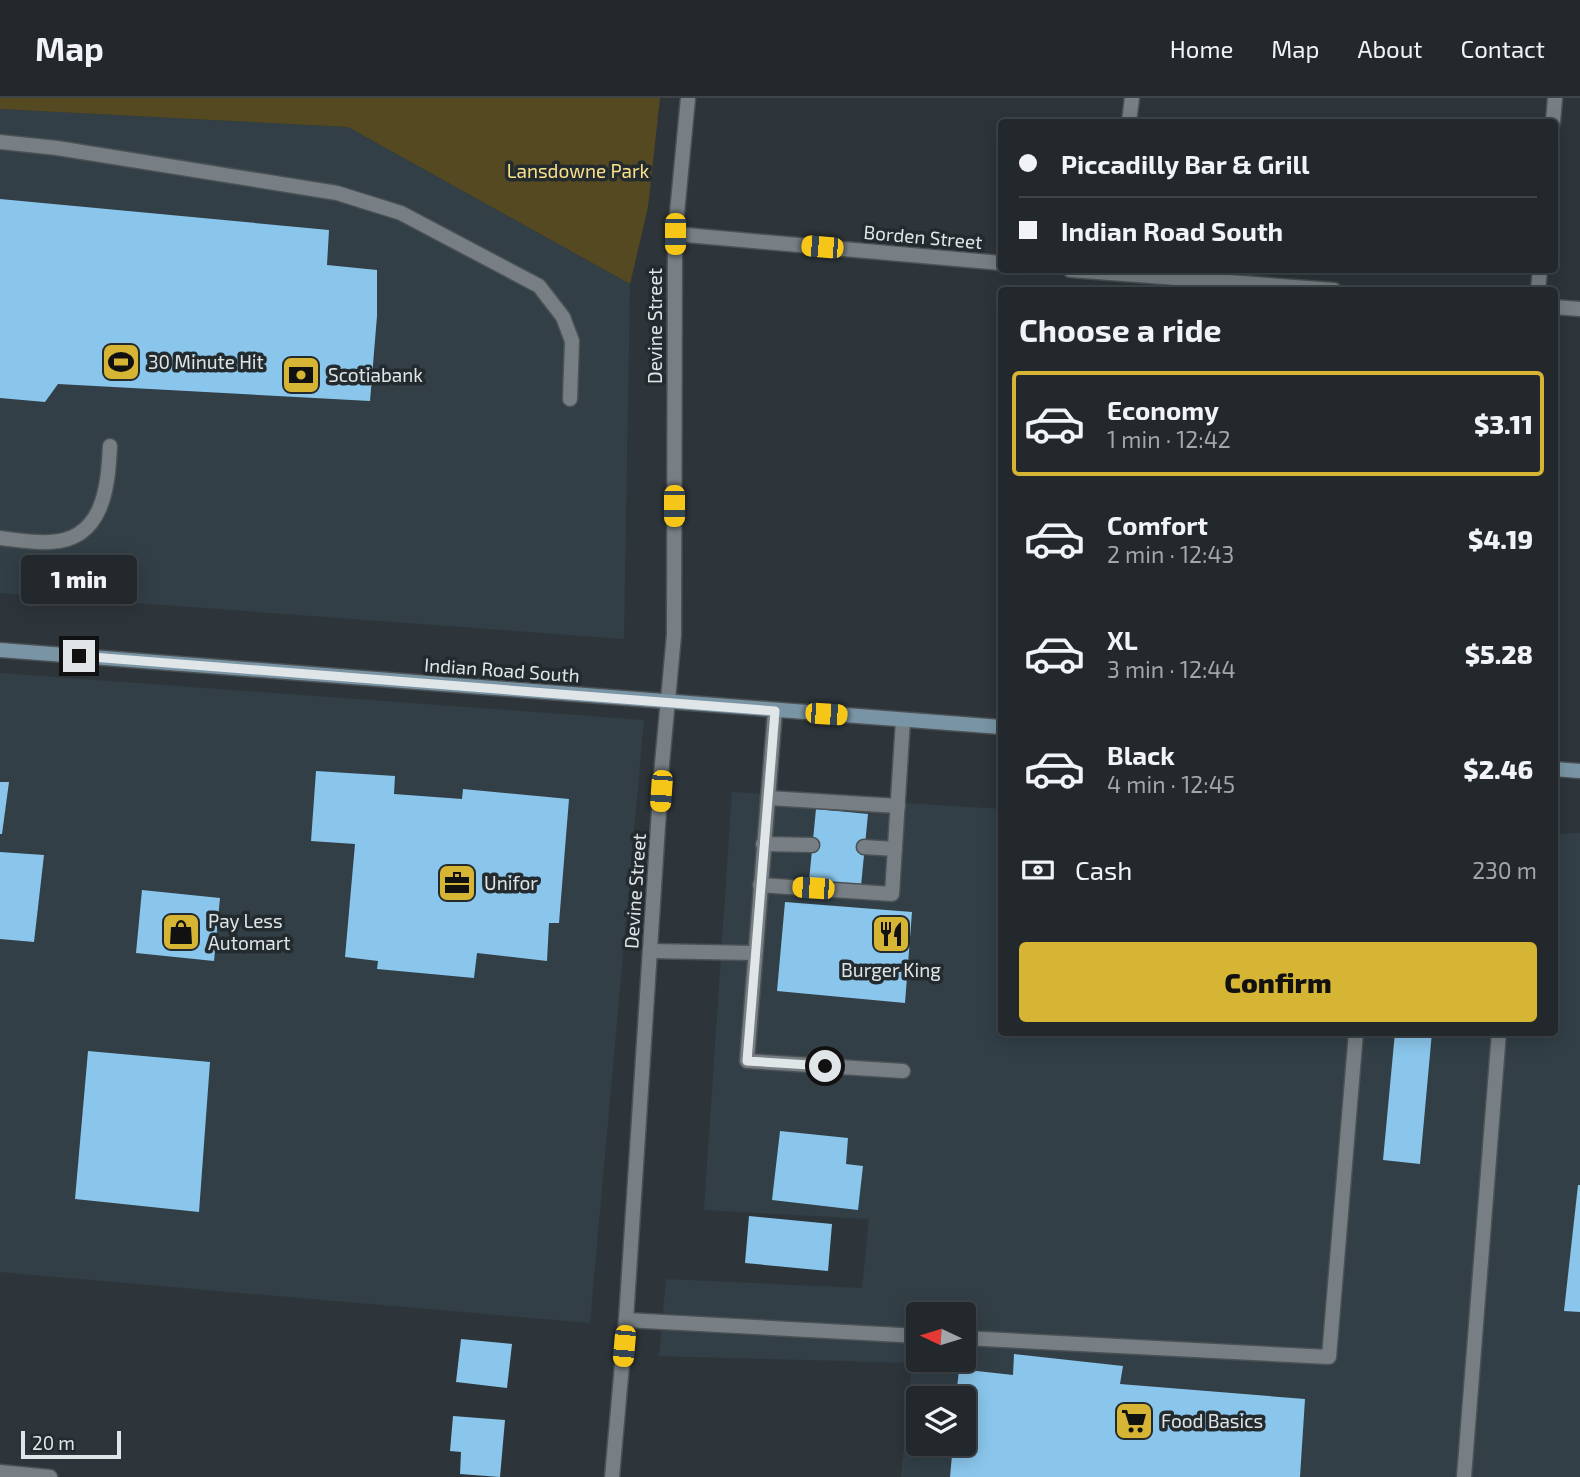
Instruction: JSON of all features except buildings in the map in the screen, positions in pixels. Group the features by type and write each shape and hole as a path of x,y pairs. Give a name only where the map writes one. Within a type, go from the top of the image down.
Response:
{"main road":[{"name":"Indian Road South","path":"0,650 998,727"},
{"path":"1558,769 1580,771"}],"street":[{"name":"Devine Street","path":"612,1477 626,1320 674,635 675,234 688,98"},
{"path":"1129,119 1132,98"},
{"path":"1553,119 1555,98"},
{"path":"0,142 57,148 337,192 401,213 539,286 564,317 572,341 570,399"},
{"name":"Borden Street","path":"675,234 998,263"},
{"path":"1127,273 1298,287"},
{"path":"1558,307 1580,309"},
{"path":"0,538 52,542 75,535 86,526 96,517 107,492 110,446"},
{"path":"775,711 747,1061 903,1071"},
{"path":"760,885 892,894 903,720"},
{"path":"768,798 898,806"},
{"path":"763,844 812,845"},
{"path":"864,846 895,849"},
{"path":"650,951 754,953"},
{"path":"976,1339 1329,1357 1356,1036"},
{"path":"1463,1476 1499,1036"},
{"path":"626,1320 906,1335"},
{"path":"0,1472 50,1477"}],"shaded area":[{"path":"0,109 348,127 630,284 624,639 0,593"},
{"path":"0,673 644,720 590,1323 0,1272"},
{"path":"732,792 998,809 998,1036 1558,1036 1558,834 1580,833 1580,1477 901,1477 906,1425 906,1456 976,1456 976,1386 910,1386 911,1372 976,1372 976,1302 906,1302 906,1363 659,1356 666,1279 862,1288 869,1219 704,1210"}],"green space":[{"name":"Lansdowne Park","path":"0,98 660,98 648,207 630,284 348,127 0,109"}],"place":[{"name":"30 Minute Hit","path":"121,362"},
{"name":"Scotiabank","path":"301,375"},
{"name":"Unifor","path":"457,883"},
{"name":"Pay Less Automart","path":"181,932"},
{"name":"Burger King","path":"891,934"},
{"name":"Food Basics","path":"1134,1421"}],"route":[{"path":"79,656 775,711 747,1061 825,1066"}]}
